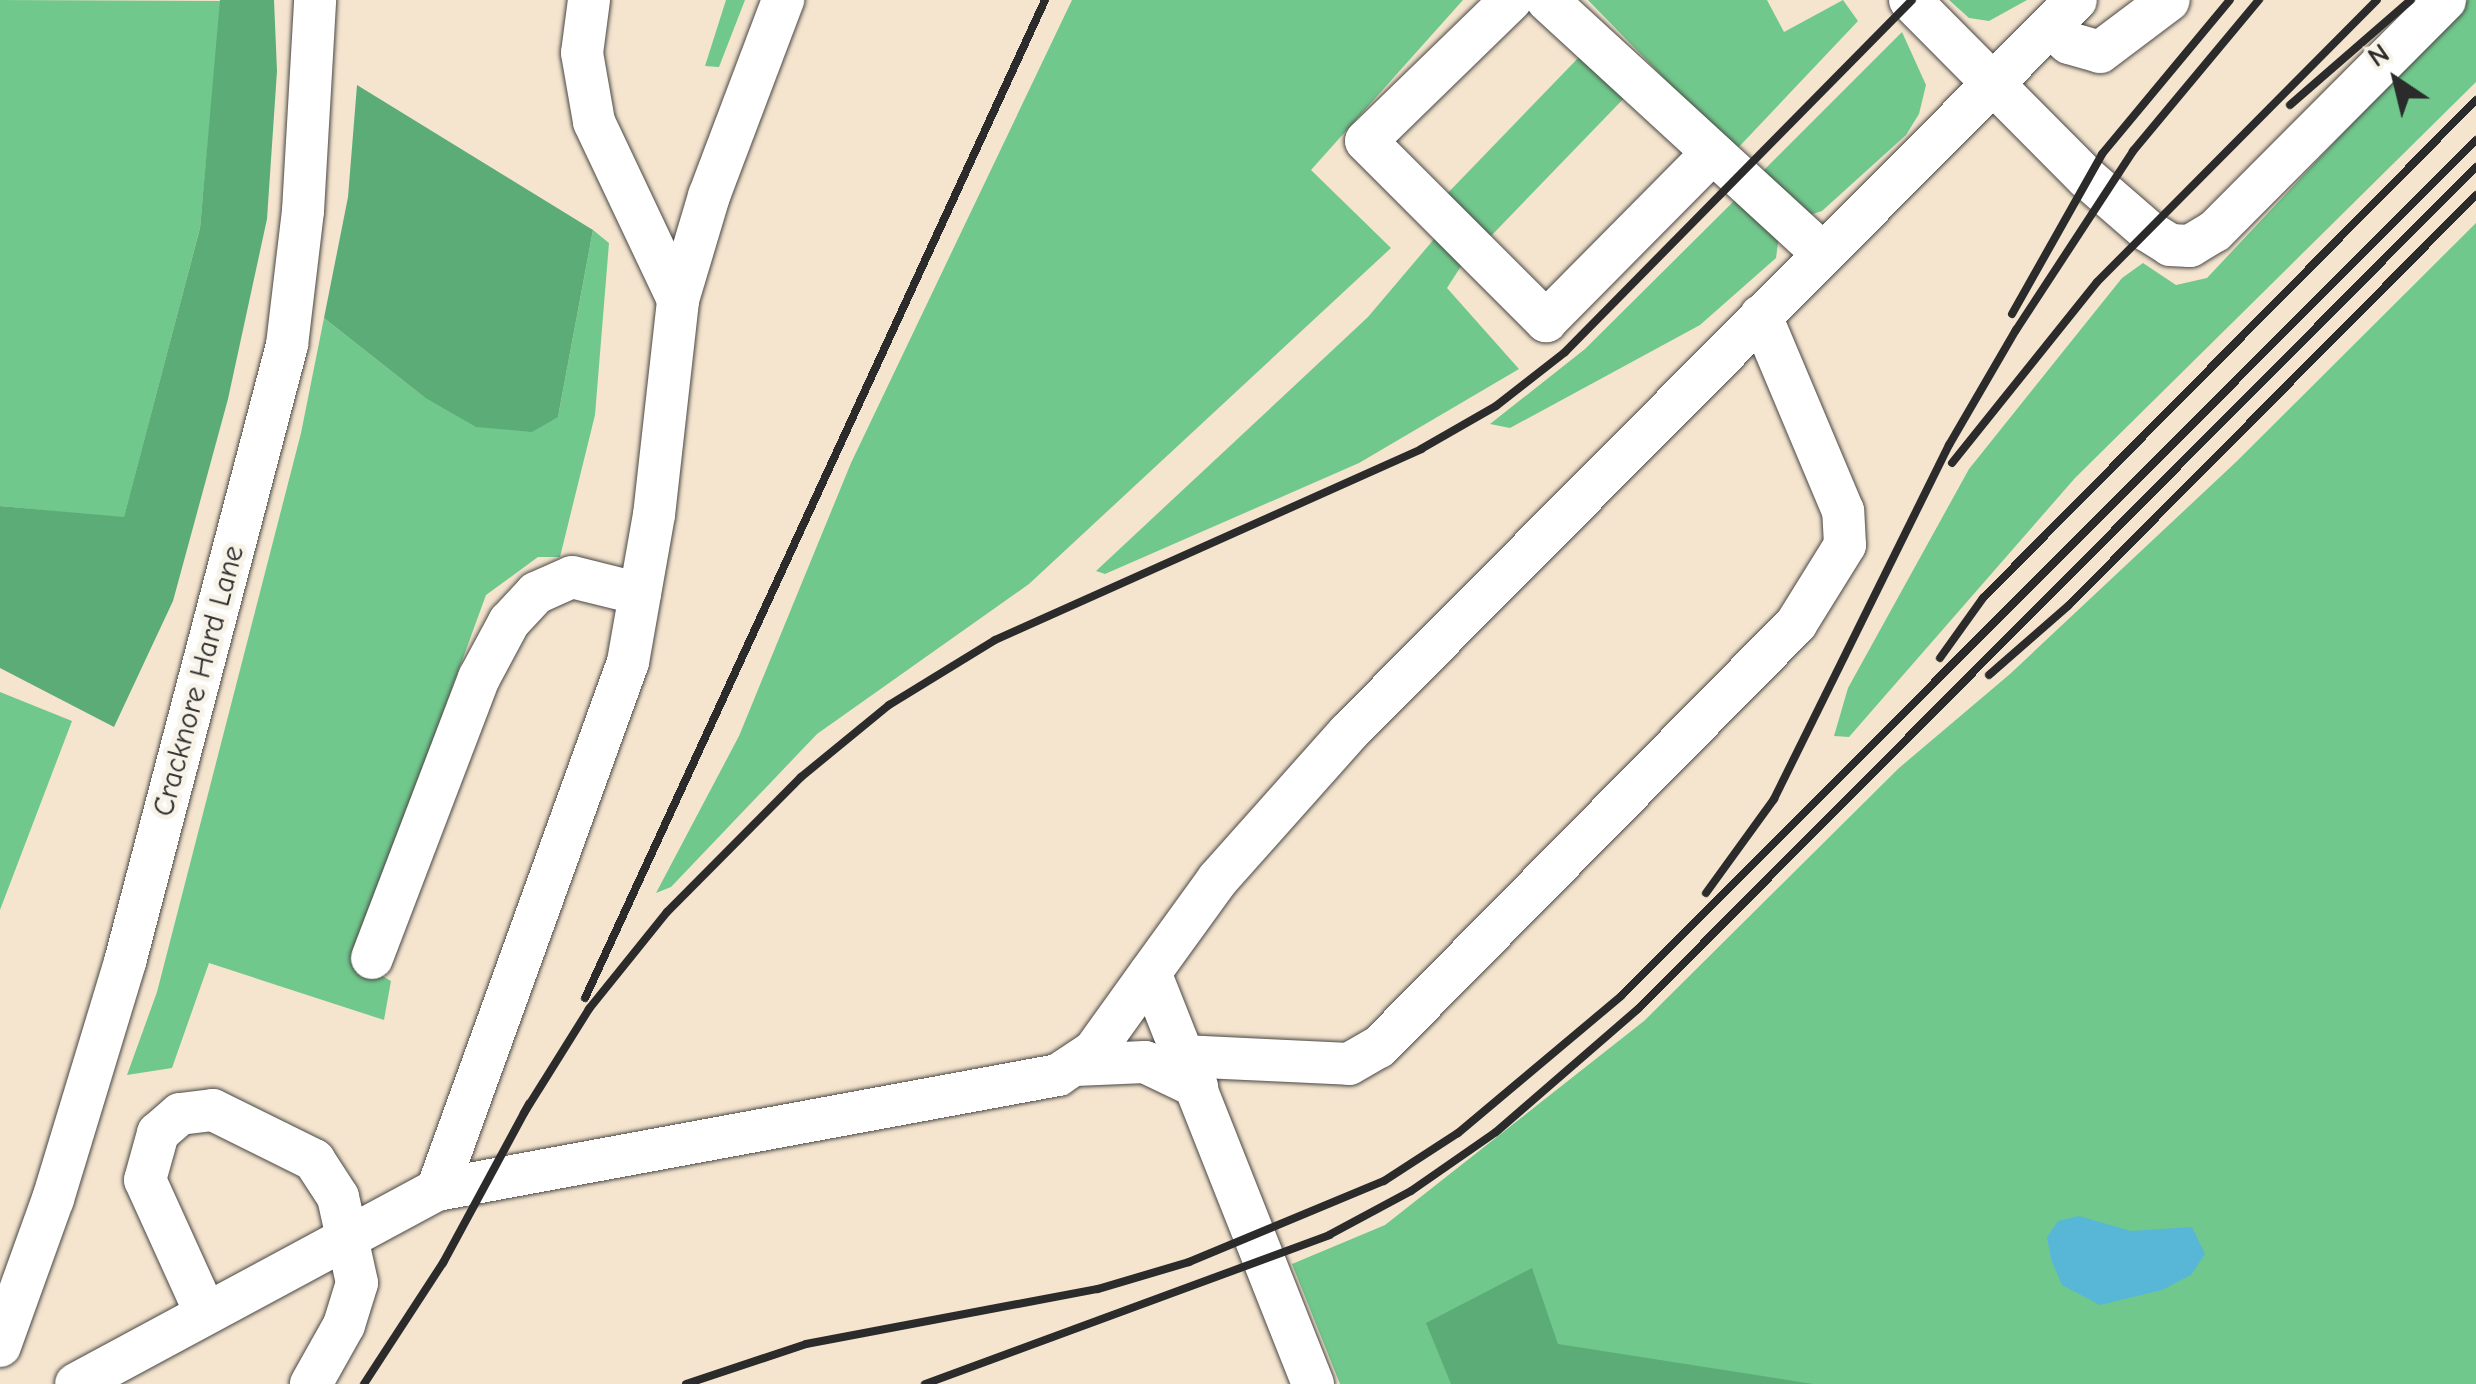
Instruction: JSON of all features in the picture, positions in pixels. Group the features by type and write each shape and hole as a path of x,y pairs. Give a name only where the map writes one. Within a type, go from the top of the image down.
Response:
{"lane":[{"name":"Cracknore Hard Lane","path":"0,1346 54,1199 125,962 287,344 304,210 314,0"},
{"path":"589,0 582,54 594,122 678,300"},
{"path":"436,1190 628,662 678,300 708,196 783,0"},
{"path":"1511,0 1366,141 1546,322 1711,154"},
{"path":"1547,0 1823,254"},
{"path":"1910,0 1991,86 2148,231 2170,245 2190,246 2215,231 2446,0"},
{"path":"2063,13 2069,43 2100,52 2169,0"},
{"path":"1075,1065 1094,1051 1284,802 2063,13"},
{"path":"76,1384 436,1190 1012,1087 1075,1065 1145,1062 1190,1071 1349,1064 1379,1047 1796,624 1846,545 1844,510 1761,316"},
{"path":"372,958 479,678 510,622 536,593 572,577 640,594"},
{"path":"1150,973 1313,1384"},
{"path":"205,1312 145,1180 158,1133 180,1114 213,1110 314,1160 338,1197 357,1283 344,1324 311,1384"}],"green space":[{"path":"0,0 221,1 200,228 124,518 0,506"},
{"path":"220,0 274,0 277,71 267,219 228,399 173,601 114,727 0,668 0,506 124,517 200,228"},
{"path":"726,0 745,0 719,67 705,66"},
{"path":"1072,0 1463,0 1311,170 1391,248 1029,584 817,734 671,887 656,893 739,736 851,463"},
{"path":"1588,0 1767,0 1784,32 1843,0 1858,21 1735,151"},
{"path":"1949,0 2027,0 1989,21 1969,18"},
{"path":"2468,0 2476,0 2476,82 2075,478 1849,737 1834,736 1848,688 1969,469 2122,278 2143,263 2176,285 2207,278"},
{"path":"1902,32 1926,85 1919,114 1906,135 1822,211 1807,216 1755,179"},
{"path":"1582,54 1626,96 1489,238 1445,196"},
{"path":"357,85 593,230 558,417 532,432 476,427 424,397 324,318 348,197"},
{"path":"1738,197 1779,236 1776,258 1700,325 1510,428 1490,424 1585,349"},
{"path":"2476,223 2476,1384 1340,1384 1292,1264 1385,1225 1644,1021 1899,768 2010,674 2236,462"},
{"path":"593,230 609,243 595,415 560,557 538,557 486,595 353,959 391,981 384,1020 209,963 172,1068 127,1075 157,992 301,433 324,318 424,397 558,417"},
{"path":"1440,232 1467,257 1447,288 1519,369 1359,463 1105,574 1096,571 1368,317"},
{"path":"0,692 72,721 0,910"},
{"path":"1532,1268 1558,1344 1813,1384 1451,1384 1426,1323"}],"water":[{"path":"2079,1216 2131,1231 2192,1227 2205,1254 2191,1275 2162,1290 2100,1305 2062,1285 2051,1259 2047,1237 2058,1221"}],"railway":[{"path":"585,998 1045,0"},
{"path":"524,1113 589,1009 667,912 801,777 889,705 995,640 1421,449 1496,406 1565,352 1912,0"},
{"path":"2012,314 2102,154 2230,0"},
{"path":"1706,893 1774,799 1949,445 2016,330 2133,151 2259,0"},
{"path":"1952,463 2097,282 2377,0"},
{"path":"2290,105 2411,0"},
{"path":"1940,658 1983,598 2476,100"},
{"path":"686,1384 806,1344 1098,1289 1189,1262 1384,1181 1458,1133 1621,996 2476,140"},
{"path":"925,1384 1329,1235 1411,1191 1496,1132 1638,1009 2476,167"},
{"path":"1989,675 2068,606 2476,195"},
{"path":"364,1384 443,1263 529,1104"}]}
